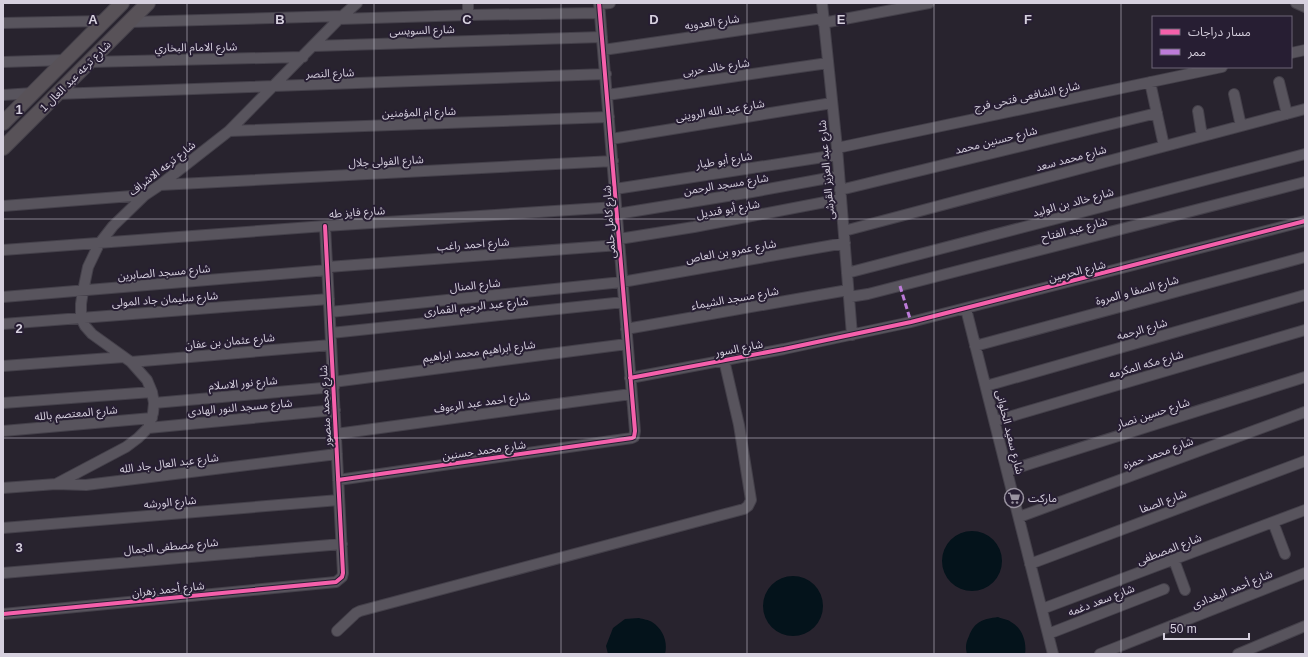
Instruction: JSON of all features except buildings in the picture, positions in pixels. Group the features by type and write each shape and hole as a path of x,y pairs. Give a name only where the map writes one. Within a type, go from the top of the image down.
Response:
{"street":[{"name":"شارع ترعه عبد العال 1","path":"3,148 148,3"},
{"path":"468,3 468,15"},
{"name":"شارع عبد العزيز القرشى","path":"822,3 841,195 852,335"},
{"name":"شارع العدويه","path":"603,50 823,20 929,3"},
{"path":"1296,3 1305,8"},
{"name":"شارع ترعه الاشراف","path":"81,318 81,304 88,267 98,244 113,226 145,194 160,185 229,131 354,4"},
{"path":"129,22 468,15 602,6"},
{"name":"شارع كامل حلمى","path":"602,6 603,50 635,431 634,437 632,438"},
{"name":"شارع ترعه عبد العال 1","path":"5,120 61,65 112,10"},
{"path":"3,23 112,10"},
{"name":"شارع السويسى","path":"314,46 602,36"},
{"path":"1292,53 1305,50"},
{"name":"شارع الامام البخاري","path":"90,62 303,57"},
{"path":"3,62 61,65 69,82"},
{"name":"شارع خالد حربى","path":"607,95 828,63"},
{"name":"شارع الشافعى فتحى فرج","path":"837,152 1217,68"},
{"name":"شارع النصر","path":"56,94 606,74"},
{"path":"1150,82 1164,146"},
{"path":"1279,82 1286,114"},
{"path":"3,95 33,93"},
{"path":"1234,94 1241,126"},
{"name":"شارع عبد الله الروينى","path":"611,139 832,103"},
{"name":"شارع محمد سعد","path":"844,231 1305,109"},
{"path":"1198,111 1202,136"},
{"name":"شارع حسنين محمد","path":"841,195 1156,113"},
{"name":"شارع ام المؤمنين","path":"229,131 609,117"},
{"name":"شارع أبو طيار","path":"615,189 837,152"},
{"name":"شارع خالد بن الوليد","path":"847,273 1305,154"},
{"name":"شارع الفولى جلال","path":"160,185 613,161"},
{"name":"شارع مسجد الرحمن","path":"617,210 737,195 839,176"},
{"name":"شارع عبد الفتاح","path":"849,294 882,290 1305,182"},
{"path":"3,206 145,194"},
{"name":"شارع أبو قنديل","path":"619,242 841,195"},
{"name":"شارع فايز طه","path":"3,250 325,226 617,210"},
{"name":"شارع الحرمين","path":"852,335 966,309 1305,221"},
{"name":"شارع محمد منصور","path":"325,226 343,572 342,577 336,582"},
{"name":"شارع احمد راغب","path":"328,269 619,242"},
{"name":"شارع عمرو بن العاص","path":"622,282 844,243"},
{"name":"شارع الصفا و المروة","path":"975,346 1305,257"},
{"name":"شارع مسجد الصابرين","path":"3,297 328,269"},
{"name":"شارع المنال","path":"330,312 622,282"},
{"name":"شارع مسجد الشيماء","path":"626,329 849,294"},
{"name":"شارع الرحمه","path":"986,386 1305,296"},
{"name":"شارع سليمان جاد المولى","path":"3,324 329,299"},
{"name":"شارع عبد الرحيم القمارى","path":"331,333 624,302"},
{"name":"شارع سعيد الحلوانى","path":"966,309 1053,654"},
{"path":"56,484 126,447 138,438 150,423 154,403 148,380 127,360 92,334 85,326 81,318"},
{"name":"شارع مكه المكرمه","path":"995,421 1305,330"},
{"name":"شارع السور","path":"630,378 852,335"},
{"name":"شارع عثمان بن عفان","path":"3,366 127,360 331,344"},
{"name":"شارع ابراهيم محمد ابراهيم","path":"333,384 627,344"},
{"path":"337,631 360,611 744,509 748,506 751,500 739,425 724,360"},
{"name":"شارع حسين نصار","path":"1007,471 1305,377"},
{"name":"شارع نور الاسلام","path":"154,403 333,384"},
{"path":"3,403 152,392"},
{"name":"شارع احمد عبد الرءوف","path":"336,434 631,394"},
{"name":"شارع مسجد النور الهادى","path":"150,423 335,410"},
{"name":"شارع محمد حمزه","path":"1019,517 1305,412"},
{"name":"شارع المعتصم بالله","path":"3,431 150,423"},
{"name":"شارع محمد حسنين","path":"338,480 632,438"},
{"name":"شارع عبد العال جاد الله","path":"3,488 56,484 86,485 337,454"},
{"name":"شارع الصفا","path":"1030,564 1305,461"},
{"name":"شارع الورشه","path":"3,528 339,500"},
{"name":"شارع المصطفى","path":"1042,609 1305,510"},
{"path":"1273,522 1285,554"},
{"name":"شارع مصطفى الجمال","path":"3,573 342,544"},
{"path":"1174,560 1185,590"},
{"name":"شارع أحمد البغدادى","path":"1100,654 1305,573"},
{"name":"شارع أحمد زهران","path":"3,614 336,582"},
{"name":"شارع سعد دغمه","path":"1048,634 1164,589"},
{"path":"1238,654 1305,626"}],"shaded area":[{"path":"972,531 989,536 997,544 1002,561 997,578 989,586 972,591 955,586 947,578 942,561 947,544 955,536"},
{"path":"793,576 810,581 818,589 823,606 818,623 810,631 793,636 776,631 768,623 763,606 768,589 776,581"},
{"path":"998,617 1010,621 1021,632 1025,645 1025,654 967,654 967,643 974,627 984,620"},
{"path":"639,618 651,621 662,632 666,645 665,654 608,654 606,646 613,628 625,619"}],"marked path":[{"path":"900,286 911,322"}],"cycle path":[{"path":"338,480 634,437 635,431 599,3"},
{"path":"630,378 784,349 911,322 1305,221"},
{"path":"3,614 336,582 342,577 325,226"}],"place":[{"name":"ماركت","path":"1014,498"}]}
